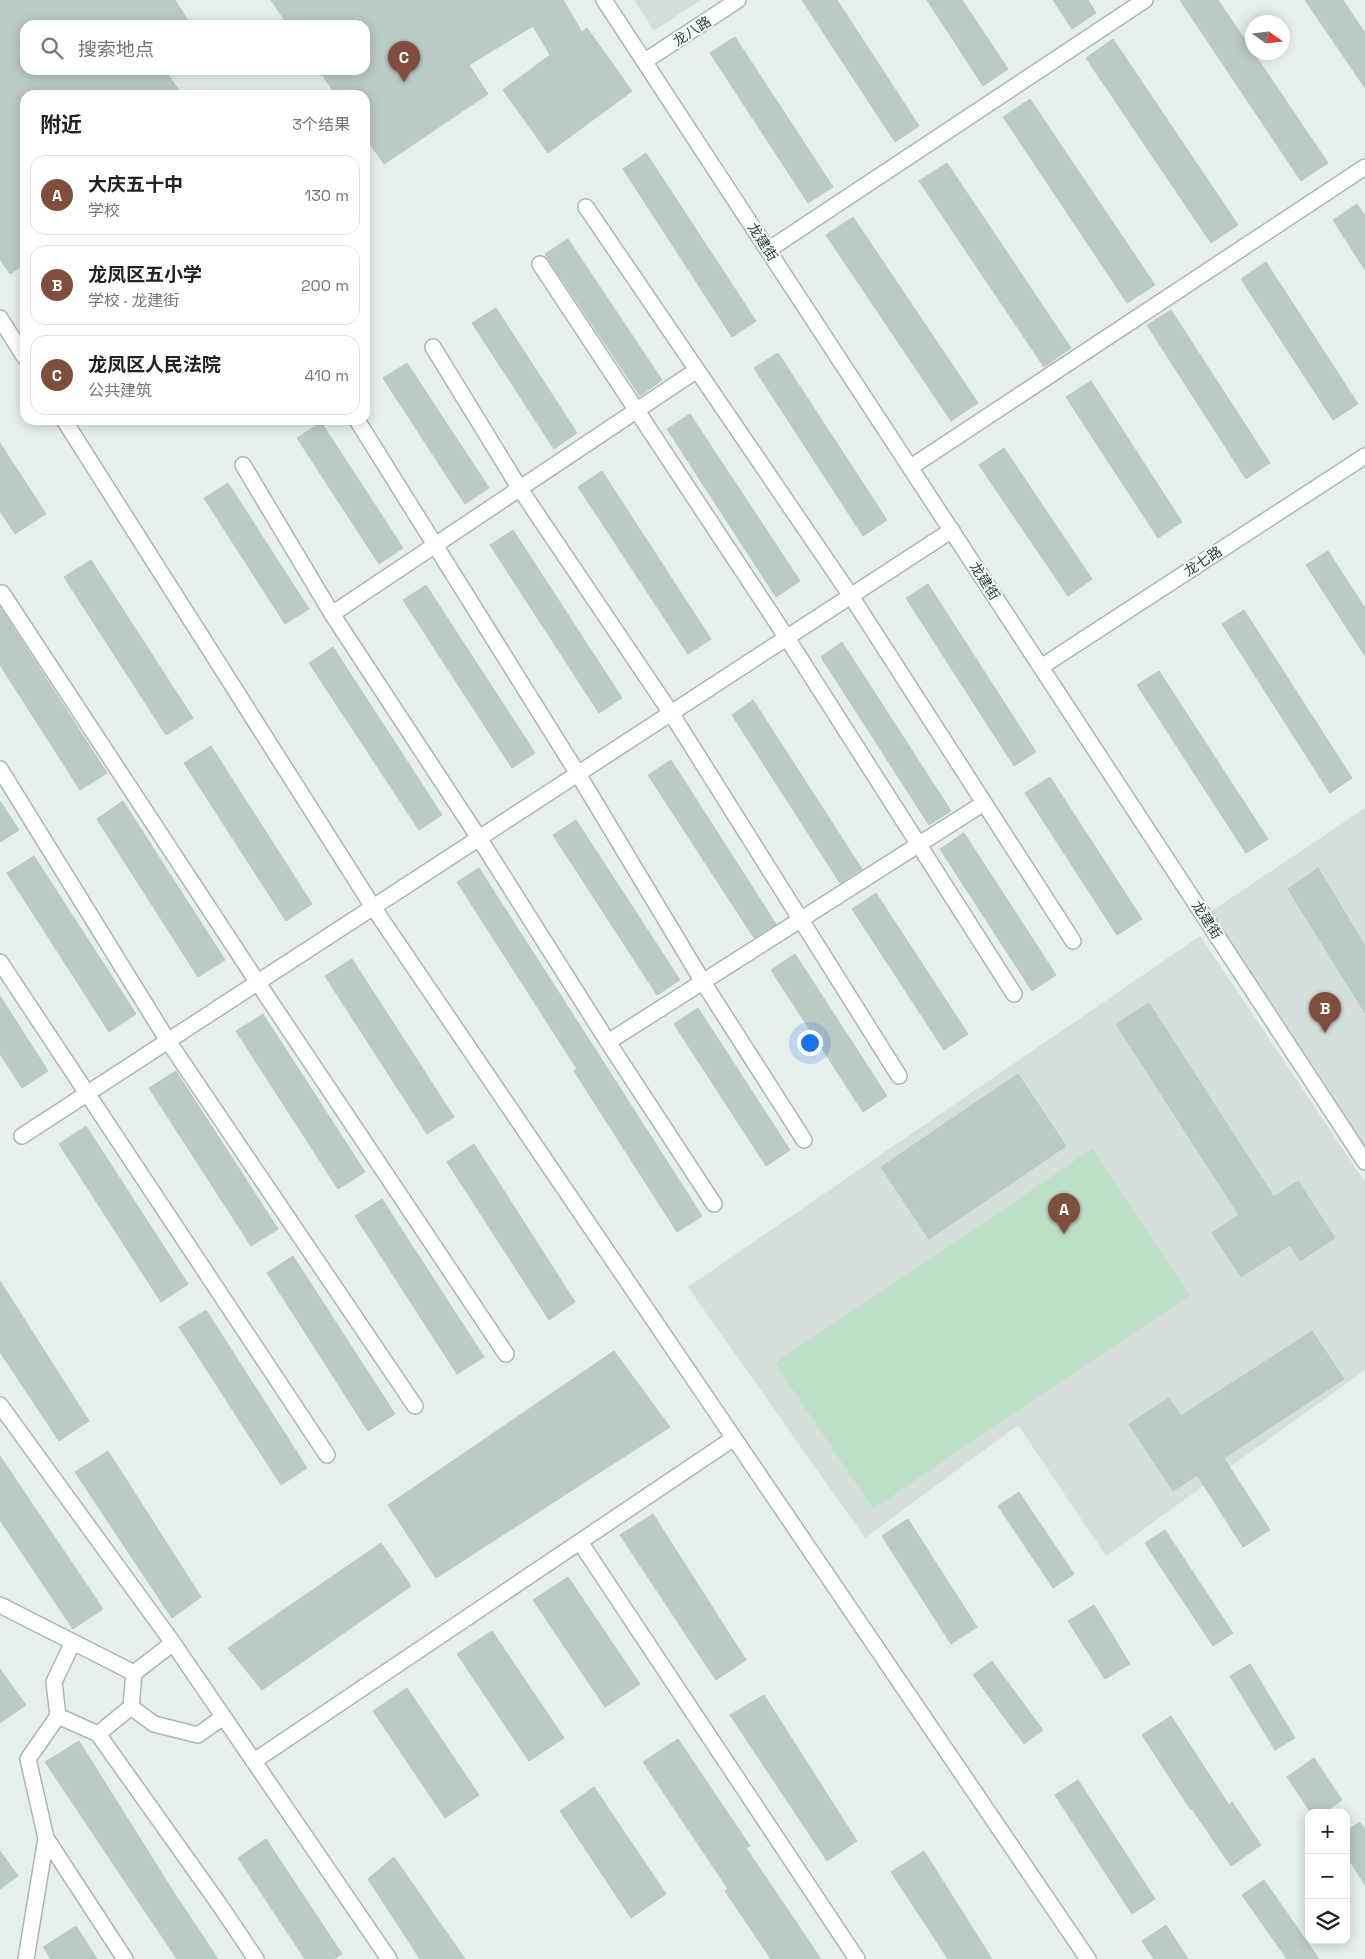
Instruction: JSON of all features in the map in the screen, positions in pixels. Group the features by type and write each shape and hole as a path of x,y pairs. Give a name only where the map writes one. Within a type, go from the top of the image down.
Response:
{"street":[{"name":"龙建街","path":"604,0 1365,1162"},
{"name":"龙八路","path":"645,61 738,0"},
{"path":"768,250 1144,0"},
{"path":"911,467 1365,167"},
{"path":"586,207 851,596 1074,941"},
{"path":"540,264 787,638 1014,994"},
{"path":"0,318 20,350"},
{"path":"433,347 520,489 671,713 899,1076"},
{"path":"332,614 697,370"},
{"path":"67,425 373,908 1088,1959"},
{"path":"360,425 578,774 703,982 804,1140"},
{"name":"龙七路","path":"1041,667 1365,456"},
{"path":"243,465 332,614 479,838 608,1042 714,1204"},
{"path":"22,1136 952,530"},
{"path":"2,593 258,983 506,1354"},
{"path":"0,769 168,1041 415,1406"},
{"path":"608,1042 984,803"},
{"path":"0,962 327,1455"},
{"path":"0,1405 173,1643 389,1959"},
{"path":"254,1761 734,1438"},
{"path":"580,1542 858,1959"},
{"path":"0,1605 134,1673"},
{"path":"73,1642 54,1682 58,1716 28,1759 46,1838 125,1959"},
{"path":"98,1734 131,1707 134,1673 173,1643"},
{"path":"131,1707 154,1724 198,1734 223,1717"},
{"path":"58,1716 98,1734 256,1959"},
{"path":"26,1959 46,1838"}],"shaded area":[{"path":"634,0 701,0 654,31"},
{"path":"1365,808 1365,1152 1206,915"},
{"path":"1200,936 1365,1182 1365,1370 1106,1556 1018,1425 865,1538 688,1287"}],"green space":[{"path":"1092,1149 1190,1295 873,1509 775,1363"}],"building":[{"path":"0,0 175,0 188,20 20,20 20,75 168,75 179,90 20,90 20,267 10,274 0,259"},
{"path":"271,0 563,0 582,32 587,28 632,91 548,153 503,90 550,55 533,26 469,65 488,94 384,164 370,144 370,90 333,90 322,75 370,75 370,20 285,20"},
{"path":"802,0 837,0 919,126 895,142"},
{"path":"927,0 962,0 1008,69 983,86"},
{"path":"1053,0 1088,0 1096,13 1072,29"},
{"path":"1180,0 1218,0 1245,40 1245,60 1258,60 1328,163 1301,181"},
{"path":"1305,0 1343,0 1365,33 1365,88"},
{"path":"735,37 833,187 808,203 710,53"},
{"path":"1113,39 1238,225 1211,243 1086,58"},
{"path":"1030,99 1155,285 1127,303 1003,117"},
{"path":"646,153 756,321 732,337 623,169"},
{"path":"947,163 1071,348 1044,367 919,181"},
{"path":"1357,204 1365,216 1365,270 1333,220"},
{"path":"853,217 978,403 951,421 826,235"},
{"path":"568,239 662,380 640,396 545,254"},
{"path":"1266,262 1358,404 1333,420 1241,279"},
{"path":"496,308 577,433 554,449 472,323"},
{"path":"1171,310 1270,463 1246,479 1147,325"},
{"path":"778,353 887,520 863,536 754,368"},
{"path":"407,363 489,488 465,504 383,378"},
{"path":"1091,381 1182,522 1158,538 1066,397"},
{"path":"690,414 800,581 776,597 667,429"},
{"path":"316,425 323,425 403,548 379,564 297,438"},
{"path":"0,443 46,514 15,534 0,511"},
{"path":"1004,448 1092,579 1068,596 979,465"},
{"path":"602,471 711,639 688,654 578,487"},
{"path":"228,483 309,609 285,624 204,498"},
{"path":"513,530 622,698 599,713 490,545"},
{"path":"1328,551 1365,608 1365,656 1306,565"},
{"path":"91,560 193,718 166,735 64,577"},
{"path":"928,584 1036,752 1014,766 906,598"},
{"path":"426,585 535,753 512,768 403,600"},
{"path":"0,607 107,773 80,790 0,665"},
{"path":"1244,610 1352,778 1330,793 1222,624"},
{"path":"842,642 951,811 929,825 821,657"},
{"path":"333,647 442,815 419,830 309,663"},
{"path":"1159,671 1268,839 1246,853 1137,685"},
{"path":"753,700 862,869 840,883 732,715"},
{"path":"211,746 312,904 286,921 184,763"},
{"path":"671,760 776,924 754,938 648,775"},
{"path":"1050,777 1142,919 1117,935 1025,793"},
{"path":"0,801 19,830 0,842"},
{"path":"123,801 225,960 198,977 97,819"},
{"path":"576,820 680,980 657,995 553,835"},
{"path":"964,833 1056,975 1032,991 940,849"},
{"path":"34,856 136,1014 109,1032 7,873"},
{"path":"479,868 702,1216 677,1232 574,1071 577,1069 457,882"},
{"path":"1318,868 1365,946 1365,1013 1288,889"},
{"path":"876,893 968,1034 944,1050 852,909"},
{"path":"795,954 887,1096 863,1112 771,970"},
{"path":"352,959 454,1117 427,1134 325,976"},
{"path":"0,996 48,1071 22,1088 0,1054"},
{"path":"1149,1003 1274,1197 1298,1181 1335,1238 1300,1261 1290,1245 1241,1277 1212,1233 1239,1215 1116,1024"},
{"path":"698,1008 790,1150 766,1166 674,1024"},
{"path":"263,1014 365,1172 338,1189 236,1031"},
{"path":"176,1071 278,1229 251,1246 149,1088"},
{"path":"1018,1074 1066,1146 929,1239 881,1167"},
{"path":"86,1126 188,1284 161,1302 59,1144"},
{"path":"474,1144 575,1302 549,1320 447,1162"},
{"path":"382,1199 484,1357 457,1374 355,1216"},
{"path":"293,1256 395,1414 368,1431 267,1273"},
{"path":"0,1281 89,1421 59,1441 0,1352"},
{"path":"206,1310 307,1468 281,1485 179,1327"},
{"path":"1312,1331 1344,1379 1224,1458 1270,1530 1243,1547 1197,1475 1173,1491 1129,1424 1169,1398 1181,1416"},
{"path":"614,1351 670,1427 436,1578 388,1505"},
{"path":"108,1451 201,1597 172,1618 75,1472"},
{"path":"0,1456 103,1609 73,1629 0,1520"},
{"path":"1019,1492 1074,1574 1053,1588 998,1506"},
{"path":"653,1514 746,1660 716,1680 620,1535"},
{"path":"908,1519 977,1627 951,1644 882,1536"},
{"path":"1165,1530 1233,1633 1213,1646 1145,1543"},
{"path":"381,1543 411,1586 262,1690 228,1648"},
{"path":"568,1577 640,1684 605,1707 533,1600"},
{"path":"1094,1605 1130,1664 1105,1679 1068,1621"},
{"path":"492,1631 564,1738 529,1761 457,1654"},
{"path":"992,1661 1043,1730 1024,1744 973,1675"},
{"path":"1250,1664 1295,1738 1275,1750 1230,1676"},
{"path":"0,1669 26,1705 0,1723"},
{"path":"407,1688 479,1795 445,1818 373,1711"},
{"path":"764,1695 857,1841 827,1861 730,1715"},
{"path":"1171,1716 1229,1805 1232,1802 1261,1845 1231,1866 1191,1810 1142,1735"},
{"path":"678,1739 750,1846 746,1848 821,1959 771,1959 725,1891 728,1889 643,1762"},
{"path":"79,1741 218,1959 177,1959 45,1762"},
{"path":"1314,1758 1342,1800 1330,1809 1308,1809 1287,1777"},
{"path":"1078,1780 1155,1899 1132,1914 1055,1795"},
{"path":"594,1787 666,1894 631,1918 560,1811"},
{"path":"1360,1822 1365,1829 1365,1885 1350,1861 1350,1828"},
{"path":"266,1839 342,1954 334,1959 305,1959 238,1858"},
{"path":"0,1851 18,1876 0,1889"},
{"path":"924,1851 992,1959 948,1959 891,1872"},
{"path":"394,1857 465,1959 420,1959 368,1879"},
{"path":"1264,1880 1305,1939 1305,1944 1309,1944 1319,1959 1287,1959 1242,1895"},
{"path":"1166,1925 1188,1959 1154,1959 1142,1941"},
{"path":"76,1926 97,1959 51,1959 43,1947"}],"place":[{"name":"龙凤区人民法院","path":"404,82"},
{"name":"龙凤区五小学","path":"1325,1033"},
{"name":"大庆五十中","path":"1064,1234"}]}
